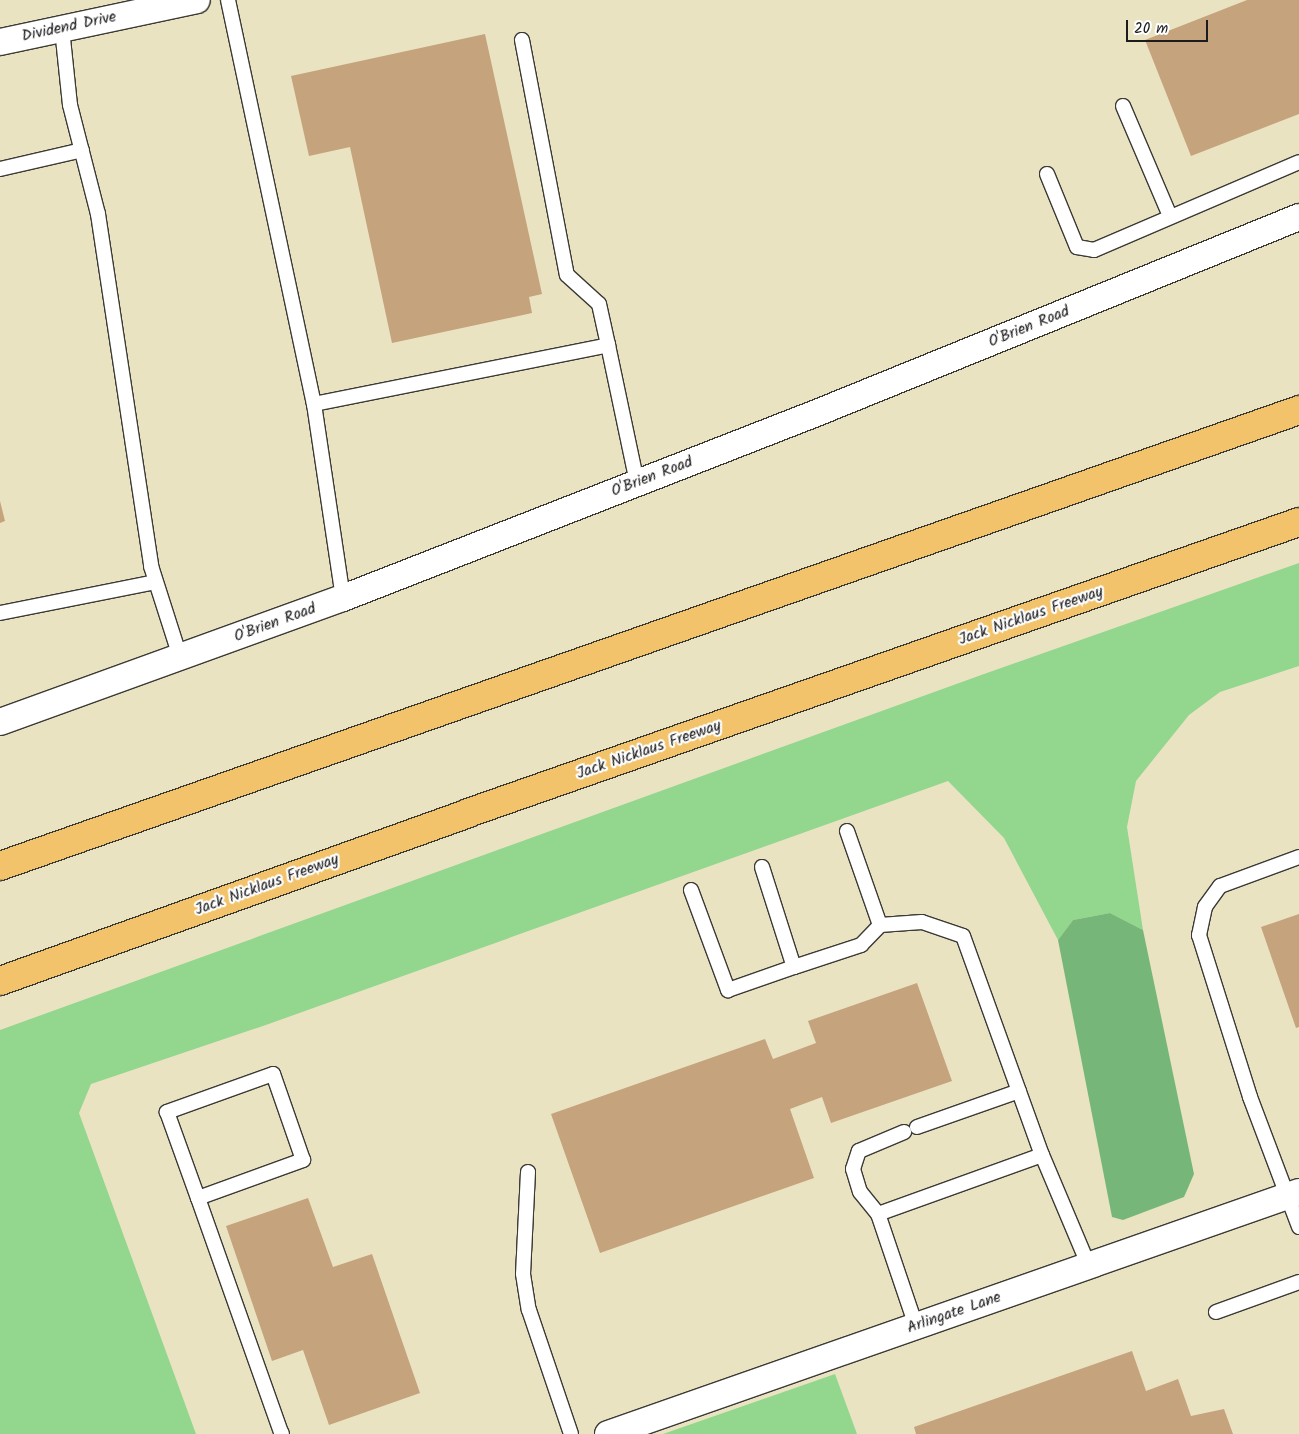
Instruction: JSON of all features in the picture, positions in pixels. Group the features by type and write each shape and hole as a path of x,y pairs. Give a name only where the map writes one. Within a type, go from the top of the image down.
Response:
{"highway":[{"path":"0,866 1299,410"},
{"name":"Jack Nicklaus Freeway","path":"0,981 1299,522"}],"street":[{"name":"Dividend Drive","path":"0,42 197,0"},
{"name":"O'Brien Road","path":"0,722 343,598 810,416 1299,217"},
{"name":"Arlingate Lane","path":"608,1434 1294,1194"}],"lane":[{"path":"228,0 314,404 343,598"},
{"path":"62,29 70,105 98,214 150,566 180,657"},
{"path":"522,40 567,274 599,304 637,483"},
{"path":"1122,106 1170,216"},
{"path":"0,169 82,150"},
{"path":"1048,174 1077,247 1094,250 1299,162"},
{"path":"314,404 608,345"},
{"path":"0,613 155,582"},
{"path":"847,831 880,924"},
{"path":"1299,857 1220,886 1205,907 1199,935 1250,1097 1294,1194 1299,1227"},
{"path":"762,867 794,967"},
{"path":"691,890 728,990 861,945 880,924 922,922 963,936 1042,1155 1089,1266"},
{"path":"198,1198 303,1160 273,1074 167,1112 282,1434"},
{"path":"916,1326 878,1214 860,1192 853,1169 859,1151 911,1129 1019,1091"},
{"path":"878,1214 1042,1155"},
{"path":"528,1172 523,1274 529,1310 571,1434"},
{"path":"1216,1312 1299,1282"}],"green space":[{"path":"1299,563 1299,666 1220,692 1189,715 1136,781 1127,827 1143,930 1110,913 1073,920 1058,940 1004,838 948,781 263,1026 91,1084 79,1113 196,1434 0,1434 0,1030 984,674"},
{"path":"1110,913 1143,930 1194,1174 1184,1197 1123,1220 1112,1217 1058,940 1073,920"},
{"path":"835,1374 857,1434 663,1434"}],"building":[{"path":"1247,0 1299,0 1299,114 1191,156 1145,40"},
{"path":"485,34 542,294 529,297 532,313 392,343 350,147 309,156 291,76"},
{"path":"0,501 5,521 0,523"},
{"path":"1299,914 1299,1027 1296,1028 1261,927"},
{"path":"917,983 952,1081 831,1123 822,1097 790,1109 814,1178 600,1253 551,1114 765,1039 773,1059 816,1043 808,1021"},
{"path":"308,1198 333,1267 372,1254 420,1393 329,1425 303,1350 272,1361 226,1226"},
{"path":"1132,1351 1146,1391 1178,1379 1191,1416 1224,1409 1233,1434 916,1434 914,1427"}]}
